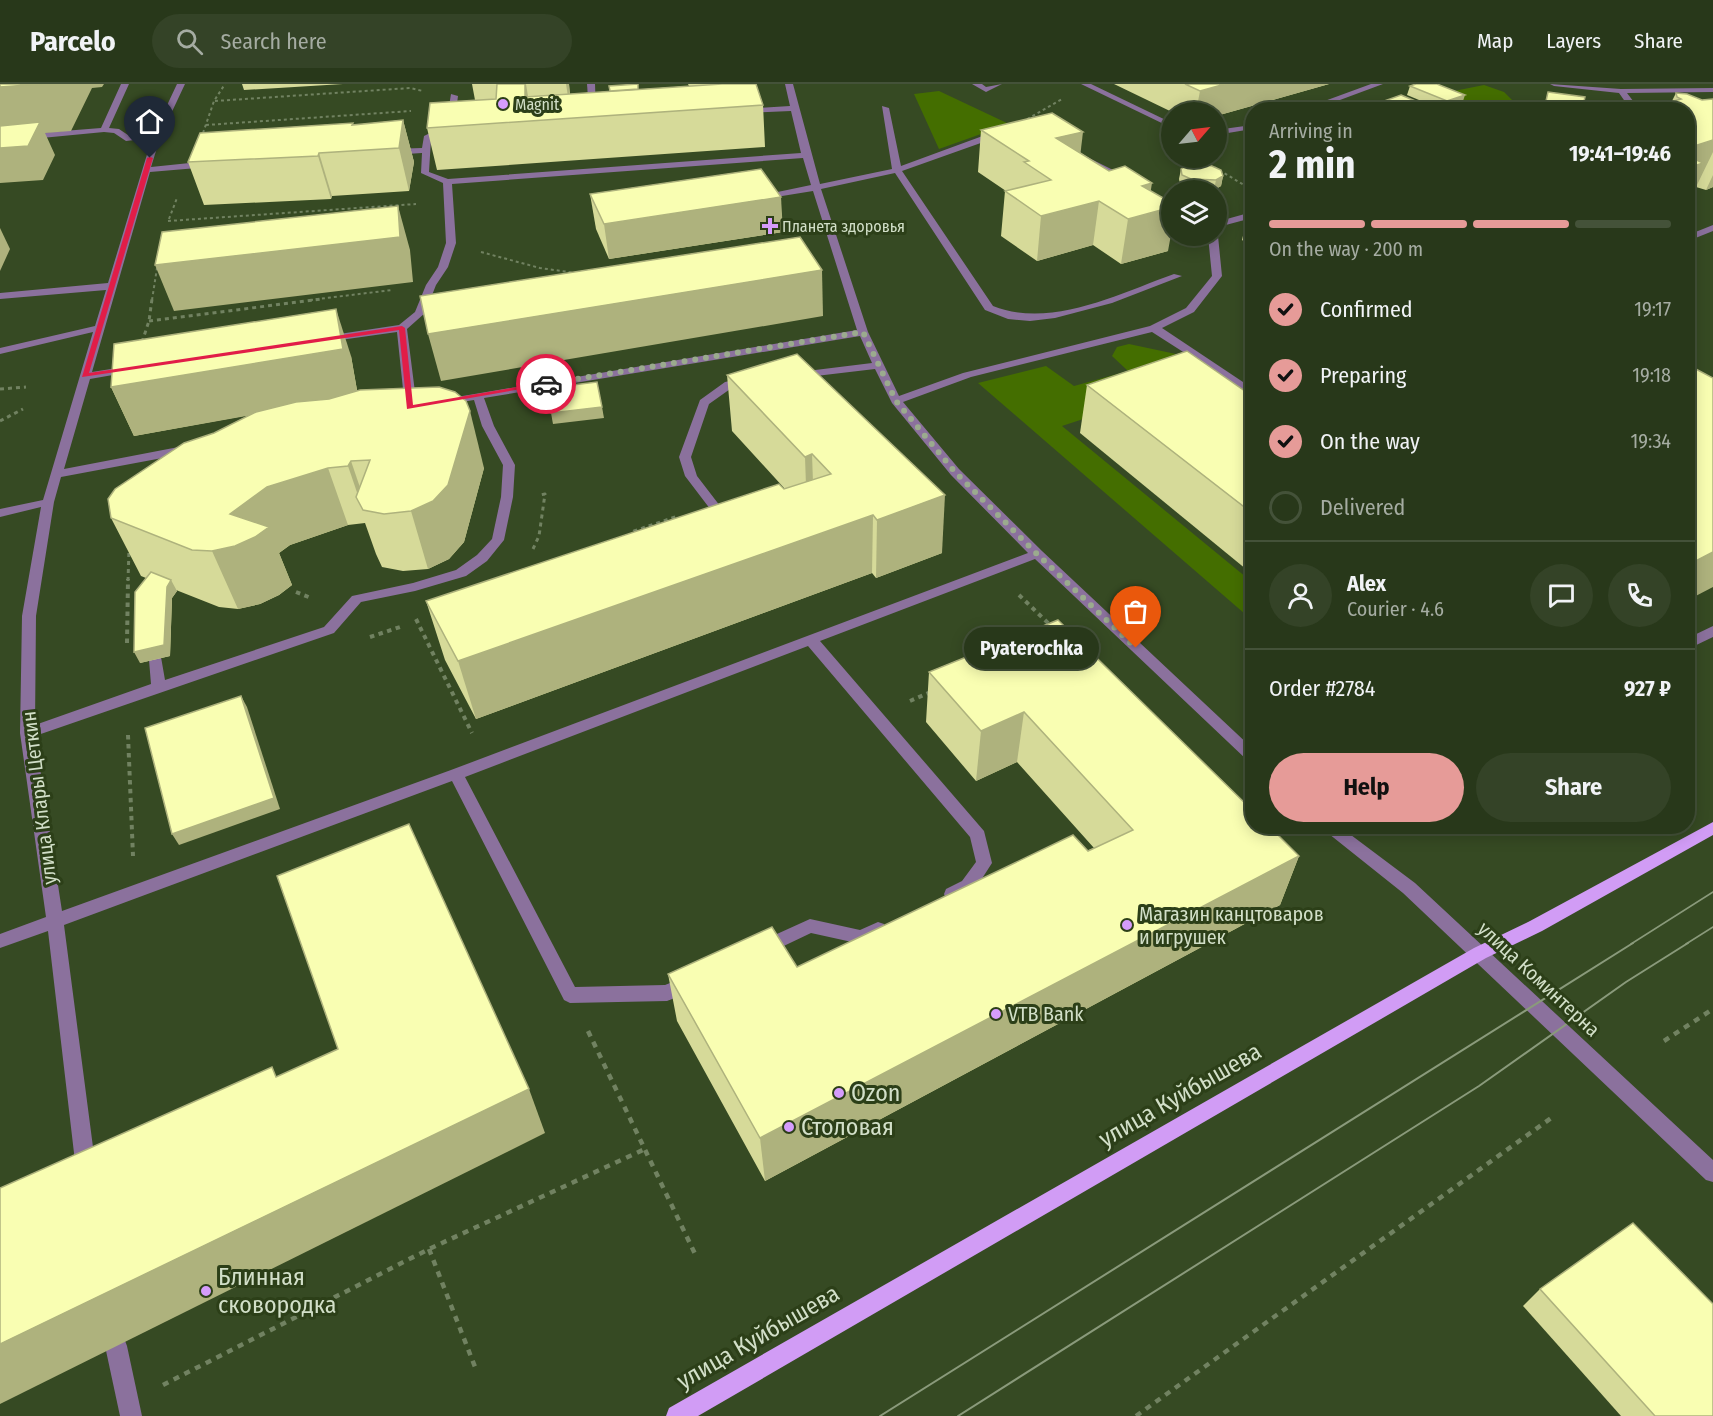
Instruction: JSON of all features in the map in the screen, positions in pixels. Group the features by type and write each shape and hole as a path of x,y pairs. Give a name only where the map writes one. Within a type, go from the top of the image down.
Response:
{"main road":[{"name":"улица Куйбышева","path":"677,1416 1480,954 1536,926 1713,828"}],"street":[{"path":"104,130 124,84"},
{"name":"улица Клары Цеткин","path":"88,1186 55,921 27,733 29,616 48,502 157,135 181,84"},
{"path":"591,84 594,119"},
{"path":"789,84 806,155 863,332 896,401 955,472 1037,554 1245,749"},
{"path":"976,84 987,90 998,84"},
{"path":"1086,84 1161,121"},
{"path":"1327,102 1379,84"},
{"path":"1554,84 1621,91 1713,90"},
{"path":"1621,91 1630,102"},
{"path":"454,96 450,126 427,138 425,150 425,173 447,182 806,155"},
{"path":"736,111 796,108"},
{"path":"885,108 897,170 989,308 1000,315 1016,319 1058,314 1088,307 1177,276"},
{"path":"1227,131 1245,128"},
{"path":"0,140 104,130 116,131 126,138"},
{"path":"108,140 157,135"},
{"path":"746,198 817,188 897,170 991,136 1012,140"},
{"path":"378,153 425,150"},
{"path":"1071,154 1111,170 1141,189"},
{"path":"146,170 216,164"},
{"path":"309,342 402,328 420,313 451,243 447,182"},
{"path":"1227,222 1245,216"},
{"path":"1695,235 1713,228"},
{"path":"896,401 967,375 1154,328 1190,310 1217,276 1214,246"},
{"path":"0,296 112,286"},
{"path":"0,351 98,328"},
{"path":"402,328 414,407 863,332"},
{"path":"1154,328 1245,388"},
{"path":"783,376 879,365"},
{"path":"85,376 146,366"},
{"path":"721,515 691,476 685,457 704,402 729,384 762,378"},
{"path":"27,733 329,630 357,599 461,573 482,558 498,540 507,497 509,465 488,426 478,396"},
{"path":"57,474 199,447"},
{"path":"0,513 48,502"},
{"path":"0,941 456,774 1037,554"},
{"path":"1695,640 1713,631"},
{"path":"810,639 978,835 984,863 968,886 936,901"},
{"path":"156,660 158,687"},
{"path":"456,774 570,995 667,993 708,974"},
{"name":"улица Коминтерна","path":"1337,834 1409,888 1713,1173"},
{"path":"748,955 810,926 861,937 893,922"},
{"path":"116,1346 129,1410"}],"path":[{"path":"991,136 1015,126 1086,84"},
{"path":"214,102 410,88 454,96"},
{"path":"206,125 452,109"},
{"path":"1215,168 1245,185"},
{"path":"168,221 447,201"},
{"path":"277,219 288,214"},
{"path":"451,243 540,267 581,273"},
{"path":"154,280 165,275"},
{"path":"148,321 431,285"},
{"path":"0,389 26,387"},
{"path":"0,422 23,409"},
{"path":"625,540 634,531 712,504"},
{"path":"993,570 1051,627"},
{"path":"421,629 416,621 430,582"},
{"path":"436,660 445,657"},
{"path":"876,716 941,687"},
{"path":"570,995 697,1258"},
{"path":"1664,1041 1713,1009"},
{"path":"1136,1416 1554,1116"},
{"path":"129,1410 429,1249 645,1149"},
{"path":"429,1249 477,1372"}],"green space":[{"path":"1484,85 1504,92 1512,100 1465,102 1444,93"},
{"path":"939,91 1009,124 939,149 914,94"},
{"path":"1129,344 1176,354 1214,376 1062,426 1245,576 1245,614 978,383 1046,366 1074,386 1128,371 1112,356 1117,347"}],"building":[{"path":"0,84 42,84 0,87"},
{"path":"497,84 525,84 525,97 722,84 756,84 763,105 427,128 430,103 496,99"},
{"path":"638,84 638,89 610,91 609,86"},
{"path":"1185,84 1225,84 1200,91"},
{"path":"1437,84 1465,95 1447,101 1410,86"},
{"path":"1548,92 1585,97 1584,102 1546,102"},
{"path":"1676,93 1687,94 1702,100 1713,99 1713,140 1695,146 1695,102 1670,102 1681,99"},
{"path":"1401,95 1418,102 1381,102"},
{"path":"1052,113 1083,132 1056,138 1109,171 1125,166 1152,183 1142,186 1161,197 1161,210 1128,219 1099,201 1041,216 1005,191 1051,180 1024,162 1029,161 981,130"},
{"path":"403,120 399,148 319,153 318,156 188,162 200,133"},
{"path":"40,122 28,146 0,148 0,126"},
{"path":"1695,159 1703,163 1695,166"},
{"path":"1216,168 1221,170 1223,176 1216,180 1191,179 1182,175 1181,169"},
{"path":"761,169 781,197 604,224 590,194"},
{"path":"398,206 400,237 155,265 162,232"},
{"path":"800,237 822,270 428,334 420,296"},
{"path":"336,309 343,349 111,387 114,344"},
{"path":"1187,351 1245,391 1245,508 1087,385"},
{"path":"797,354 945,495 877,520 873,515 458,661 426,601 779,484 784,489 831,474 812,454 805,457 727,375"},
{"path":"1695,369 1713,378 1713,552 1695,561"},
{"path":"597,382 602,407 551,413 548,388"},
{"path":"439,387 455,392 466,401 470,411 448,485 433,501 411,511 384,514 363,510 356,497 370,460 351,461 348,466 328,468 267,487 230,514 269,527 255,537 235,546 212,551 192,550 111,518 108,499 115,489 184,443 214,433 256,412 296,402 329,399 360,390"},
{"path":"151,572 171,580 167,587 164,645 134,652 135,592"},
{"path":"1058,620 1245,803 1245,834 1277,834 1299,856 760,1138 668,974 772,927 797,967 1073,835 1088,851 1133,830 1024,712 981,731 929,672"},
{"path":"241,696 274,798 172,834 145,728"},
{"path":"409,824 529,1089 0,1344 0,1188 272,1067 276,1077 338,1049 277,876"},
{"path":"1633,1223 1713,1304 1713,1416 1655,1416 1540,1289"}],"tram line":[{"path":"1631,944 1713,892"},
{"path":"1686,944 1713,927"},
{"path":"880,1416 1633,943"},
{"path":"958,1416 1479,1086 1626,982 1688,943"}],"way so far":[{"path":"546,384 863,332 896,401 955,472 1136,648"}],"place":[{"name":"Magnit","path":"503,104"},
{"name":"Планета здоровья","path":"770,226"},
{"name":"Pyaterochka","path":"1136,648"},
{"name":"Магазин канцтоваров и игрушек","path":"1127,925"},
{"name":"VTB Bank","path":"996,1014"},
{"name":"Ozon","path":"839,1093"},
{"name":"Столовая","path":"789,1127"},
{"name":"Блинная сковородка","path":"206,1291"}],"route":[{"path":"150,158 85,376 402,328 410,408 546,384"}]}
